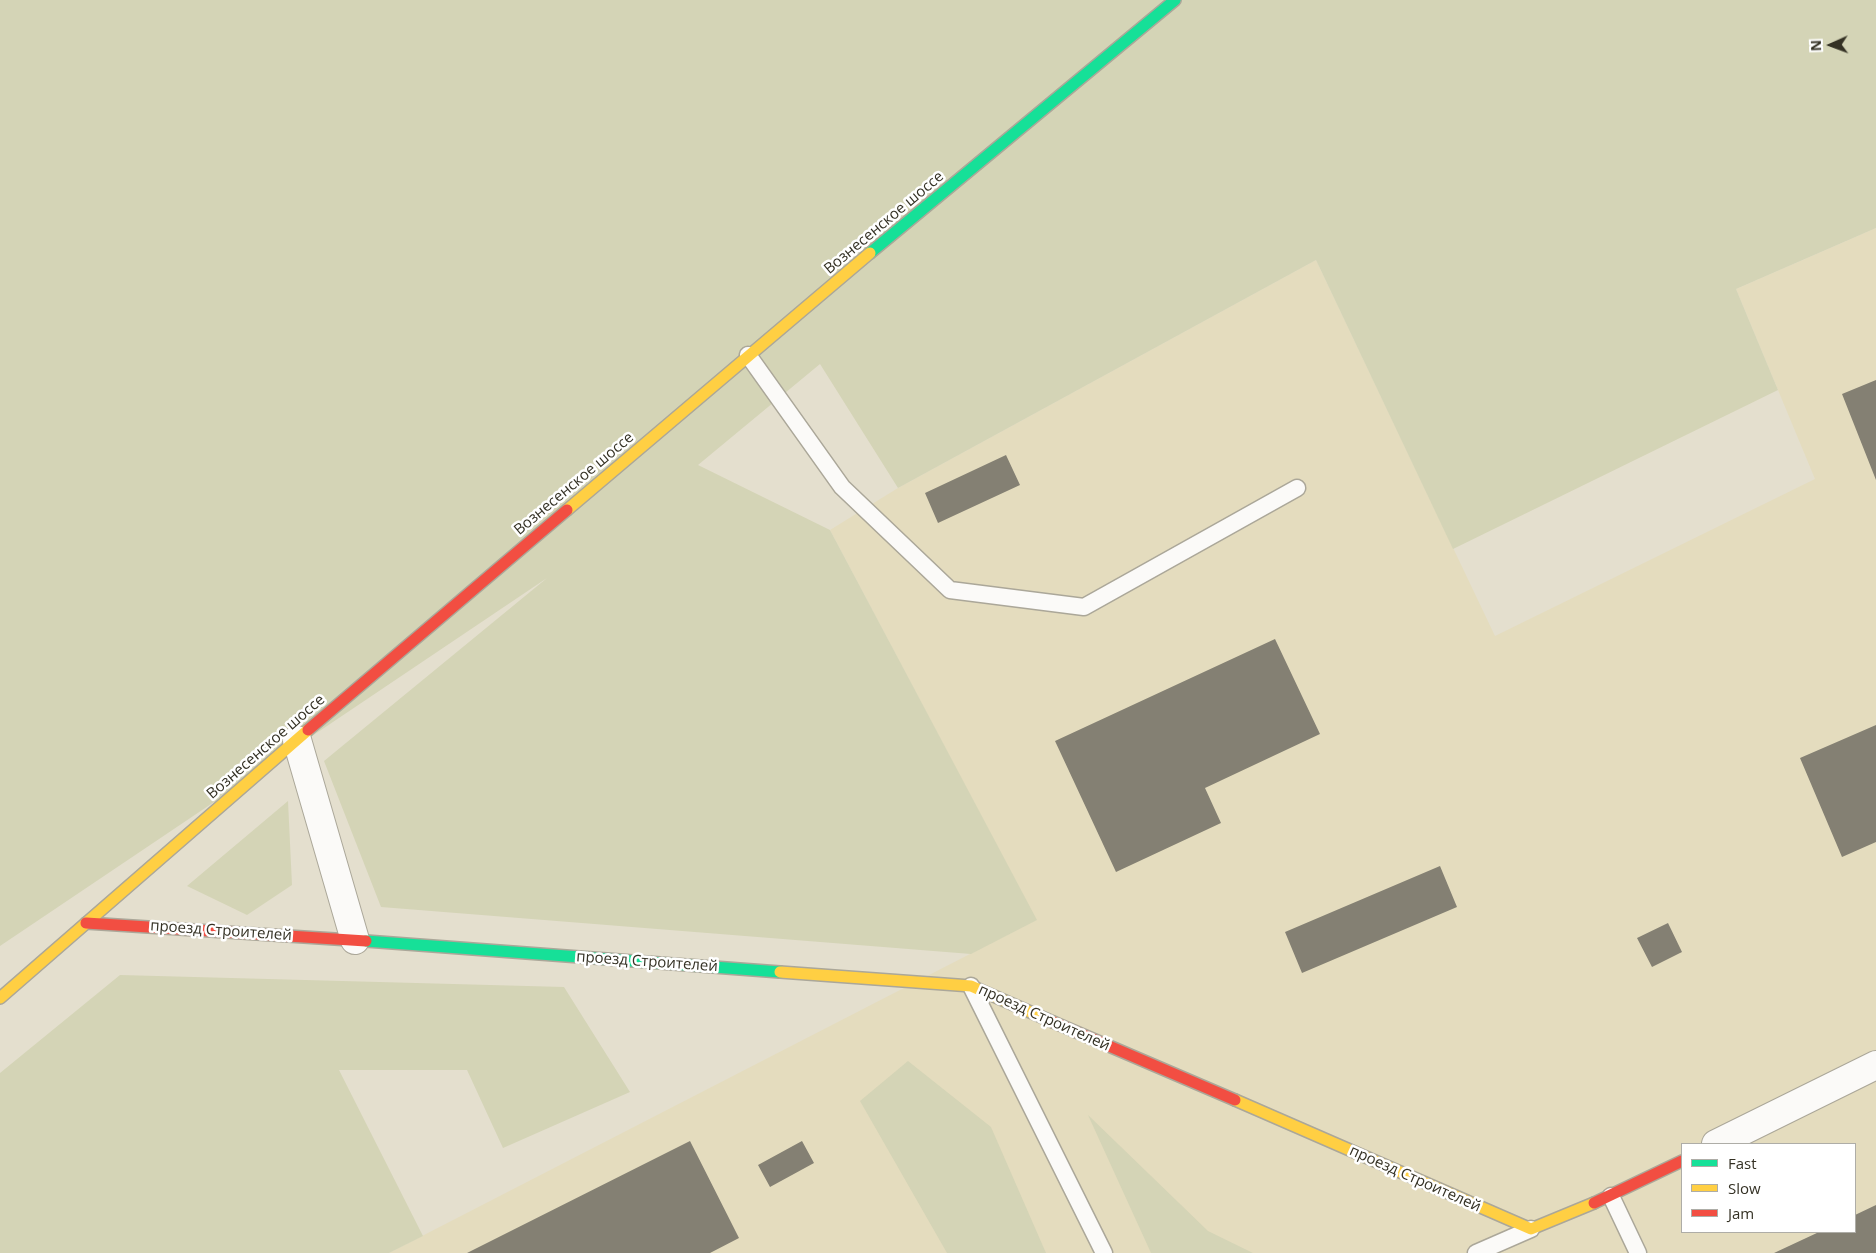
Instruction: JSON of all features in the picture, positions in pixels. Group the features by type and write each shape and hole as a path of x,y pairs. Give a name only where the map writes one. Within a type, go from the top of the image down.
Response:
{"street":[{"name":"Вознесенское шоссе","path":"0,998 297,740 748,356 1175,0"},
{"path":"297,740 355,940"},
{"name":"проезд Строителей","path":"86,923 355,940 971,986 1531,1230"},
{"path":"1718,1143 1876,1065"},
{"path":"1531,1230 1611,1196 1681,1161"}],"lane":[{"path":"748,356 842,488 950,590 1084,607 1297,488"},
{"path":"971,986 1104,1253"},
{"path":"1611,1196 1638,1253"},
{"path":"1476,1253 1531,1230"}],"shaded area":[{"path":"1876,228 1876,1253 389,1253 1036,920 830,530 898,488 1316,260 1495,636 1815,479 1736,289"}],"green space":[{"path":"0,0 1876,0 1876,228 1736,289 1778,390 1453,549 1316,260 898,488 820,364 698,465 830,530 1037,920 971,954 381,907 324,761 547,578 0,946"},
{"path":"288,801 292,885 247,915 187,886"},
{"path":"120,975 564,987 630,1092 503,1148 467,1070 339,1070 423,1236 389,1253 0,1253 0,1073"},
{"path":"908,1061 991,1127 1046,1253 947,1253 860,1101"},
{"path":"1088,1115 1208,1231 1253,1253 1151,1253"}],"building":[{"path":"1876,380 1876,480 1842,394"},
{"path":"1006,455 1020,485 938,523 925,493"},
{"path":"1275,639 1320,734 1205,788 1221,823 1116,872 1055,741"},
{"path":"1876,725 1876,842 1842,857 1800,758"},
{"path":"1440,866 1457,907 1302,973 1285,932"},
{"path":"1668,923 1682,952 1652,967 1637,938"},
{"path":"690,1141 739,1238 710,1253 467,1253"},
{"path":"802,1141 814,1163 770,1187 758,1165"},
{"path":"1876,1205 1876,1253 1774,1253 1817,1233 1856,1233 1856,1215"}],"traffic: fast":[{"path":"870,253 1175,0"},
{"path":"366,941 780,972"}],"traffic: slow":[{"path":"567,510 870,253"},
{"path":"0,998 308,730"},
{"path":"780,972 971,986 1053,1022"},
{"path":"1235,1100 1531,1229 1594,1203"}],"traffic: jam":[{"path":"308,730 567,510"},
{"path":"86,923 366,941"},
{"path":"1053,1022 1235,1100"},
{"path":"1594,1203 1681,1161"}]}
